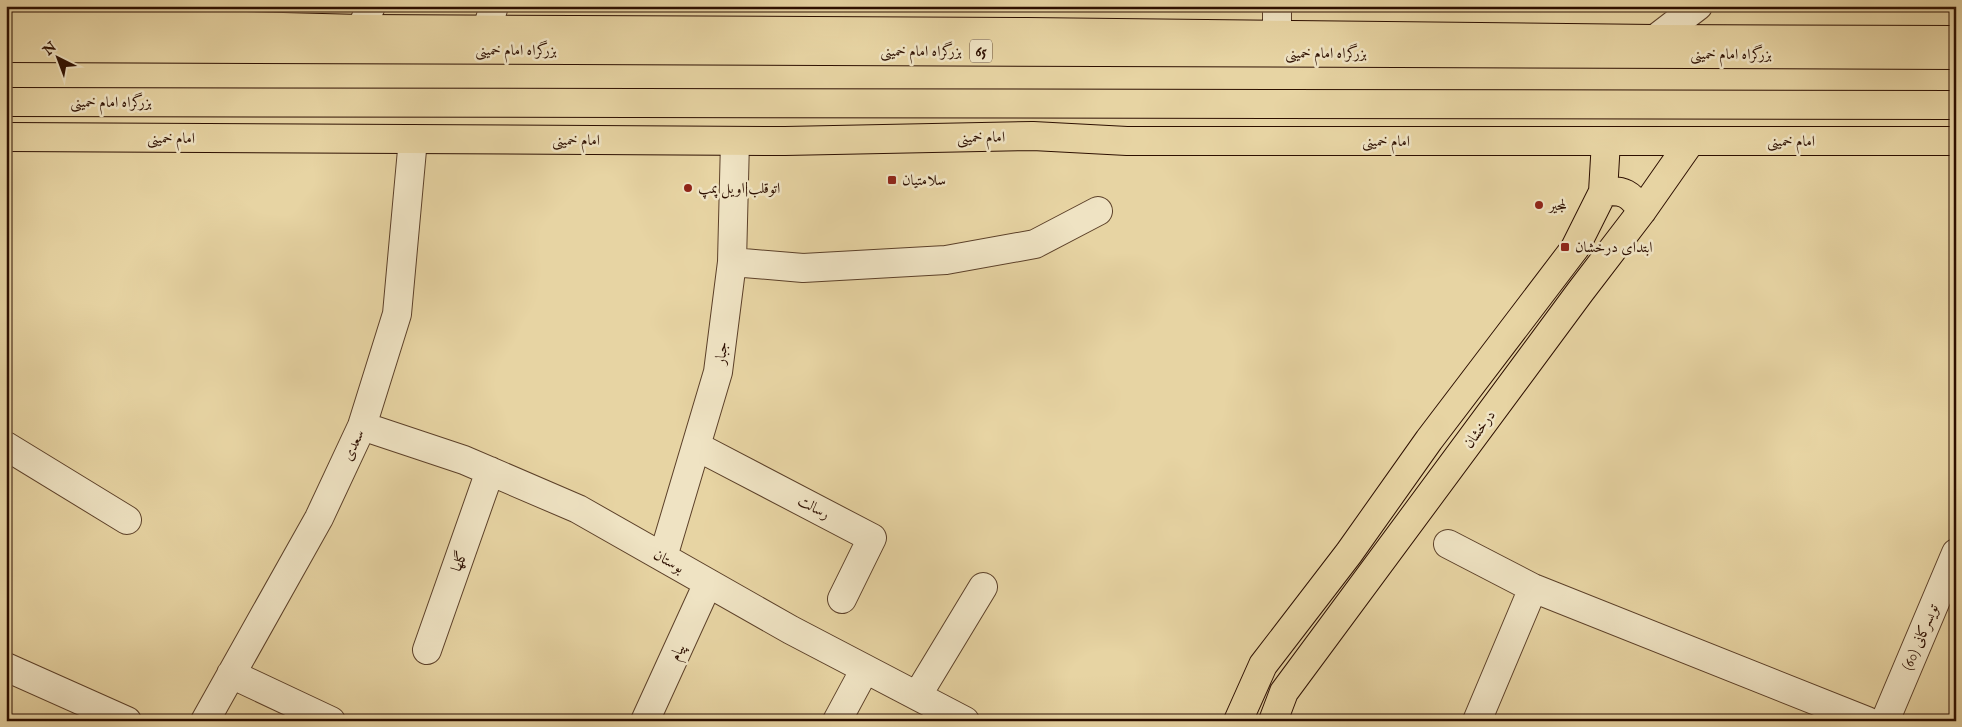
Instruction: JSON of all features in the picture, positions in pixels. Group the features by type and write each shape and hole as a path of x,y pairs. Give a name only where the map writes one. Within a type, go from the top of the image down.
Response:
{"main road":[{"path":"6,26 55,16 366,17 490,18 1018,32 1277,36 1655,40 1956,40"},
{"name":"بزرگراه امام خمینی","path":"6,48 1956,55"},
{"name":"بزرگراه امام خمینی","path":"6,102 1956,105"},
{"name":"امام خمینی","path":"6,138 735,141 1033,136 1127,141 1956,141"},
{"path":"1238,721 1263,664 1349,552 1429,440 1575,248 1603,192 1606,141"},
{"name":"درخشان","path":"1273,721 1284,692 1642,210 1691,141"},
{"path":"1603,192 1614,190 1624,192 1636,201 1642,210"}],"street":[{"path":"1277,6 1277,36"},
{"path":"1655,40 1698,6"},
{"name":"سعدی","path":"205,721 319,518 362,426 398,314 414,139"},
{"name":"جبار","path":"663,557 718,372 732,262 735,141"},
{"path":"732,262 803,268 946,260 1035,244 1098,212"},
{"name":"بوستان","path":"362,426 464,460 578,510 791,630 964,721"},
{"path":"6,446 127,520"},
{"name":"رسالت","path":"696,446 872,538 842,599"},
{"name":"گلها","path":"427,650 490,471"},
{"path":"1448,544 1533,588 1867,721"},
{"name":"تویسرکانی (60)","path":"1885,721 1956,553"},
{"name":"پیام","path":"645,721 708,583"},
{"path":"917,696 983,587"},
{"path":"1477,721 1533,588"},
{"path":"6,667 128,721"},
{"path":"837,721 865,669"},
{"path":"231,674 331,721"}],"place":[{"name":"سلامتیان","path":"892,180"},
{"name":"اتوقلب|اویل پمپ","path":"688,188"},
{"name":"لمجیر","path":"1539,205"},
{"name":"ابتدای درخشان","path":"1565,247"}]}
